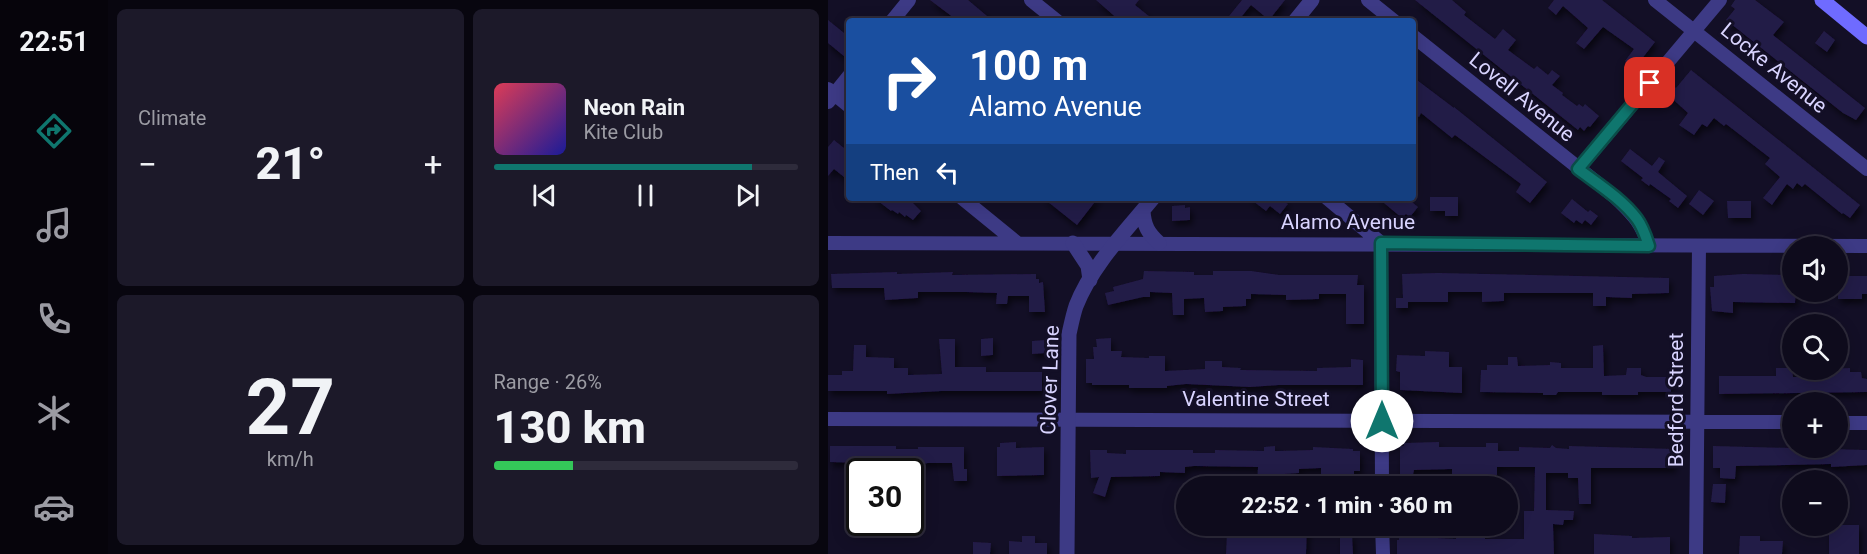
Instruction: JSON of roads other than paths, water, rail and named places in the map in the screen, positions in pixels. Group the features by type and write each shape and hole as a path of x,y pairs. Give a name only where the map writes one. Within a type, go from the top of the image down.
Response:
{"main road":[{"path":"1822,0 1867,37"}],"street":[{"path":"894,18 909,0"},
{"path":"1031,0 1053,18"},
{"path":"1297,18 1312,0"},
{"path":"1368,0 1390,18"},
{"name":"Locke Avenue","path":"1654,0 1867,169"},
{"path":"1578,169 1720,0"},
{"name":"Lovell Avenue","path":"1416,38 1615,197 1637,218 1649,246"},
{"path":"846,79 830,95 846,104"},
{"path":"966,201 1016,242"},
{"name":"Clover Lane","path":"1068,554 1069,334 1076,306 1090,280 1116,243 1151,201"},
{"path":"1331,201 1381,243 1382,476"},
{"path":"1143,211 1144,223 1149,233 1159,243"},
{"name":"Alamo Avenue","path":"828,243 1867,246"},
{"path":"1073,243 1088,266 1090,280"},
{"name":"Bedford Street","path":"1696,554 1699,246"},
{"name":"Valentine Street","path":"828,418 1782,422"},
{"path":"1848,423 1867,423"},
{"path":"1382,536 1383,554"}]}
